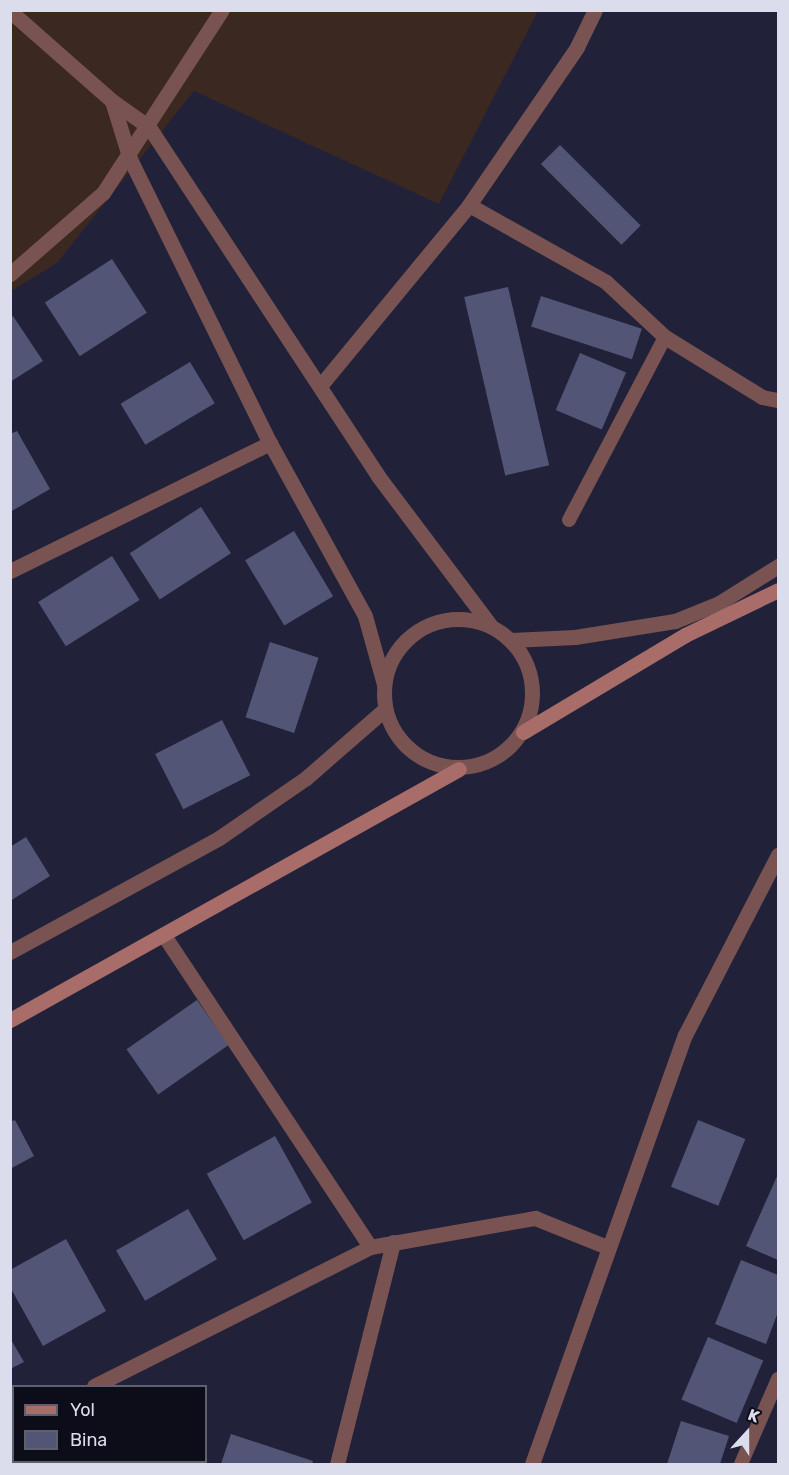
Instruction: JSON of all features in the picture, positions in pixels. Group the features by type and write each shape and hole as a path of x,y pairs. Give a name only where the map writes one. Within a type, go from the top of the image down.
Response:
{"main road":[{"path":"523,732 685,635 778,590"},
{"path":"10,1020 165,937 459,769"}],"street":[{"path":"10,274 103,193 130,159 222,10"},
{"path":"320,386 469,205 577,47 595,10"},
{"path":"10,11 112,101 149,126 378,476 491,626 511,640 533,683 532,708 523,732 492,760 459,769 434,764 412,752 394,733 385,710 384,684 364,616 270,443 130,159 112,101"},
{"path":"469,205 606,282 665,337 762,397 778,400"},
{"path":"10,571 270,443"},
{"path":"511,640 575,637 675,621 719,603 778,566"},
{"path":"384,684 404,642 422,627 468,619 491,626"},
{"path":"10,952 219,838 306,778 385,710"},
{"path":"532,1464 607,1247 685,1035 778,855"},
{"path":"165,937 370,1247"},
{"path":"96,1385 370,1247 535,1218 607,1247"},
{"path":"337,1464 393,1242"}],"lane":[{"path":"569,520 665,337"},
{"path":"741,1464 778,1379"}],"shaded area":[{"path":"11,11 538,11 439,204 194,91 57,263 11,291"}],"building":[{"path":"560,145 641,226 622,245 541,164"},
{"path":"112,259 147,313 80,356 45,303"},
{"path":"508,287 549,465 505,475 464,297"},
{"path":"541,296 642,329 632,359 531,326"},
{"path":"13,316 43,361 10,382 10,318"},
{"path":"580,353 626,373 602,430 556,410"},
{"path":"190,362 215,403 145,445 121,404"},
{"path":"17,431 50,489 10,512 10,434"},
{"path":"201,507 231,553 160,599 130,553"},
{"path":"294,531 333,596 284,626 245,560"},
{"path":"112,556 140,600 66,646 38,602"},
{"path":"270,642 319,658 294,733 246,717"},
{"path":"222,720 250,775 183,809 155,754"},
{"path":"26,837 50,876 10,901 10,847"},
{"path":"197,1000 229,1045 158,1094 127,1049"},
{"path":"15,1120 34,1156 10,1169 10,1122"},
{"path":"698,1120 745,1139 718,1206 671,1187"},
{"path":"275,1136 312,1202 244,1240 207,1174"},
{"path":"778,1174 778,1260 746,1246"},
{"path":"188,1209 217,1259 145,1301 116,1250"},
{"path":"66,1239 106,1311 43,1346 10,1287 10,1270"},
{"path":"741,1260 778,1275 778,1312 766,1344 715,1324"},
{"path":"708,1337 763,1360 737,1423 681,1400"},
{"path":"10,1338 24,1362 10,1369"},
{"path":"681,1421 729,1436 720,1464 667,1464"},
{"path":"231,1434 313,1461 312,1464 221,1464"}]}
